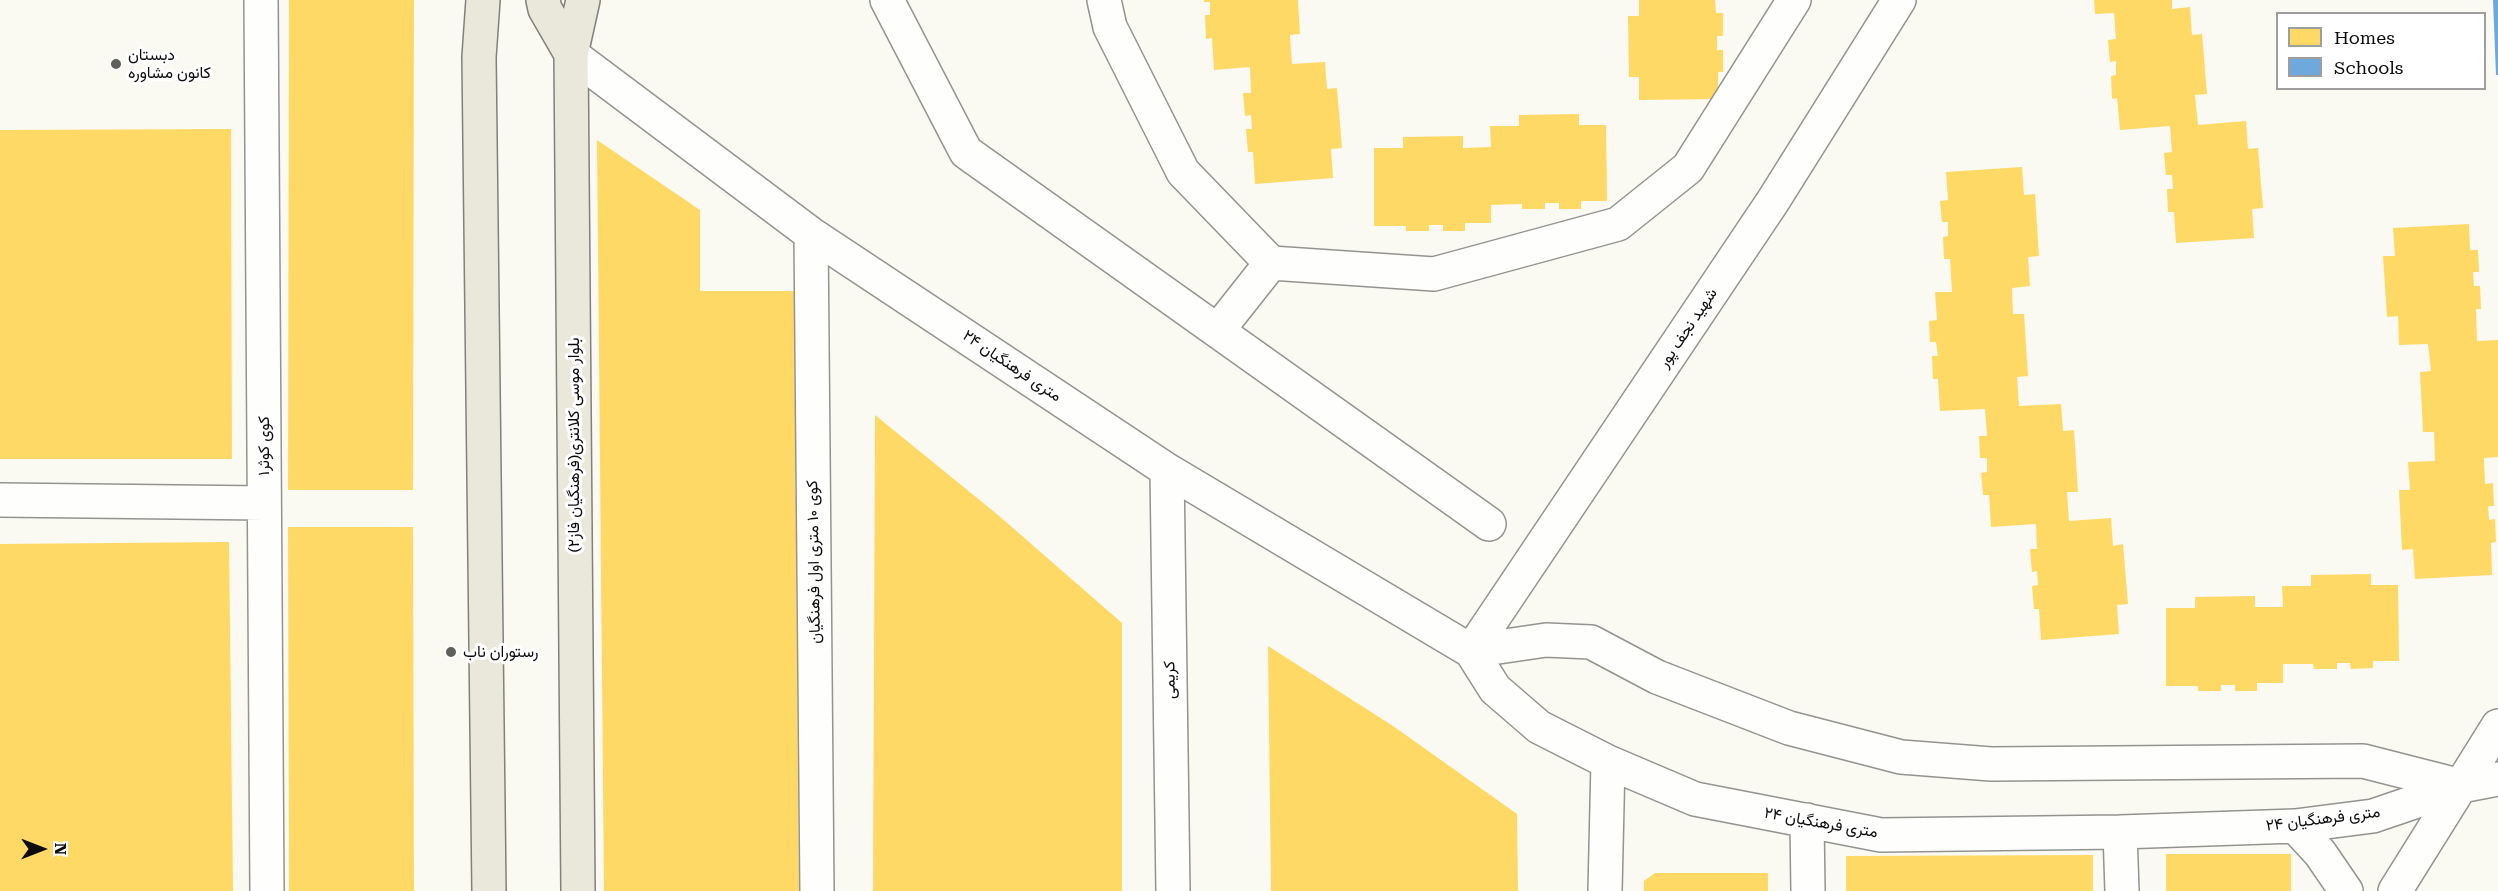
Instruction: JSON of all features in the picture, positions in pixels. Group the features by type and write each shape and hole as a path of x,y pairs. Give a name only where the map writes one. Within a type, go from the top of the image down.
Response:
{"main road":[{"path":"483,0 479,57 489,891"},
{"path":"543,0 545,9 571,54"},
{"name":"بلوار موسی کلانتری(فرهنگیان فاز۲)","path":"578,891 571,54 583,0"}],"street":[{"name":"کوی کوثر۱","path":"261,0 267,891"},
{"path":"886,0 966,152 1489,524"},
{"path":"1104,0 1110,27 1183,172 1271,263 1434,274 1618,224 1688,168 1794,0"},
{"name":"شهید نجف پور","path":"1471,651 1773,201 1899,0"},
{"name":"۲۴ متری فرهنگیان","path":"571,54 811,234 1167,470 1471,651 1495,689 1539,726 1608,762 1695,799 1881,834 2120,832 2295,826 2373,816 2461,786 2498,779"},
{"name":"کوی ۱۰ متری اول فرهنگیان","path":"811,234 817,891"},
{"path":"1218,330 1271,263"},
{"name":"کریمی","path":"1167,470 1173,891"},
{"path":"0,500 264,503"},
{"path":"1471,651 1546,640 1591,642 1657,677 1789,728 1901,757 1991,764 2363,761 2461,786"},
{"path":"2396,891 2498,726"},
{"path":"1605,891 1608,762"},
{"path":"1807,820 1808,891"},
{"path":"2295,826 2320,853 2346,891"},
{"path":"2120,832 2122,891"}],"building: Homes":[{"path":"289,0 414,0 413,490 288,490"},
{"path":"1204,0 1298,0 1300,34 1290,35 1292,64 1325,62 1327,89 1337,88 1342,148 1331,149 1333,178 1255,184 1253,152 1248,152 1246,129 1252,129 1251,115 1245,116 1243,93 1251,93 1250,67 1214,70 1212,38 1206,39 1205,15 1210,15 1210,2 1204,2"},
{"path":"1639,0 1715,0 1716,13 1723,13 1723,36 1717,36 1717,50 1723,50 1723,72 1718,72 1718,99 1639,100 1639,77 1629,77 1628,16 1639,16"},
{"path":"2094,0 2172,0 2172,9 2190,7 2192,35 2202,34 2207,94 2195,95 2198,125 2246,121 2248,149 2258,148 2263,208 2252,209 2254,238 2176,243 2174,212 2168,212 2167,189 2173,189 2172,175 2166,175 2164,153 2172,152 2170,126 2120,130 2117,98 2112,99 2111,76 2116,75 2116,61 2110,62 2108,40 2116,39 2114,13 2095,14"},
{"path":"1579,114 1579,125 1606,125 1607,201 1581,201 1581,209 1559,209 1559,203 1545,203 1545,209 1522,209 1522,204 1491,205 1491,223 1465,223 1465,231 1443,231 1443,225 1429,225 1429,231 1406,231 1406,226 1374,226 1374,148 1403,148 1403,137 1463,136 1463,148 1491,147 1490,126 1519,126 1519,115"},
{"path":"231,129 232,459 0,459 0,130"},
{"path":"597,140 700,210 700,291 794,291 799,891 604,891"},
{"path":"2022,167 2024,195 2035,194 2039,256 2028,257 2030,286 2012,288 2013,314 2024,314 2028,376 2017,377 2019,406 2061,404 2063,431 2074,430 2078,492 2067,492 2069,521 2111,518 2113,546 2123,544 2128,604 2117,605 2119,634 2041,640 2039,609 2034,609 2032,586 2038,585 2037,571 2032,572 2030,549 2037,549 2036,524 1991,527 1989,495 1983,495 1981,473 1987,472 1987,458 1980,458 1979,436 1987,436 1985,409 1940,411 1938,379 1933,379 1932,356 1938,356 1936,342 1930,342 1929,321 1937,320 1935,292 1952,292 1950,259 1944,259 1943,237 1948,236 1948,222 1942,222 1940,201 1948,200 1946,172"},
{"path":"2469,224 2470,250 2478,250 2479,272 2473,272 2474,286 2480,286 2481,309 2476,309 2477,341 2498,340 2498,457 2484,458 2485,484 2493,483 2494,506 2488,506 2489,520 2495,519 2496,542 2491,543 2492,575 2415,579 2413,549 2402,550 2399,490 2410,490 2408,462 2435,461 2434,432 2423,432 2420,372 2431,371 2428,344 2399,345 2398,316 2387,317 2383,256 2395,256 2393,228"},
{"path":"875,415 998,515 1122,623 1122,891 873,891"},
{"path":"288,527 413,527 414,891 289,891"},
{"path":"229,542 233,891 0,891 0,544"},
{"path":"2371,574 2371,585 2398,585 2399,661 2373,661 2373,668 2351,669 2350,663 2337,663 2337,669 2314,669 2313,664 2283,664 2283,683 2257,683 2257,691 2235,691 2235,685 2221,685 2221,691 2198,691 2198,686 2166,686 2166,608 2195,608 2195,597 2255,596 2255,607 2283,607 2282,586 2311,586 2311,575"},
{"path":"1268,646 1393,726 1517,814 1518,891 1271,891"},
{"path":"2166,854 2291,854 2291,891 2166,891"},
{"path":"2093,855 2093,891 1846,891 1846,856"},
{"path":"1655,873 1768,873 1768,891 1644,891 1644,881"}],"building: Schools":[{"path":"2493,0 2498,0 2498,75 2496,75"}],"place":[{"name":"دبستان کانون مشاوره","path":"116,64"},
{"name":"رستوران ناب","path":"451,652"}]}
